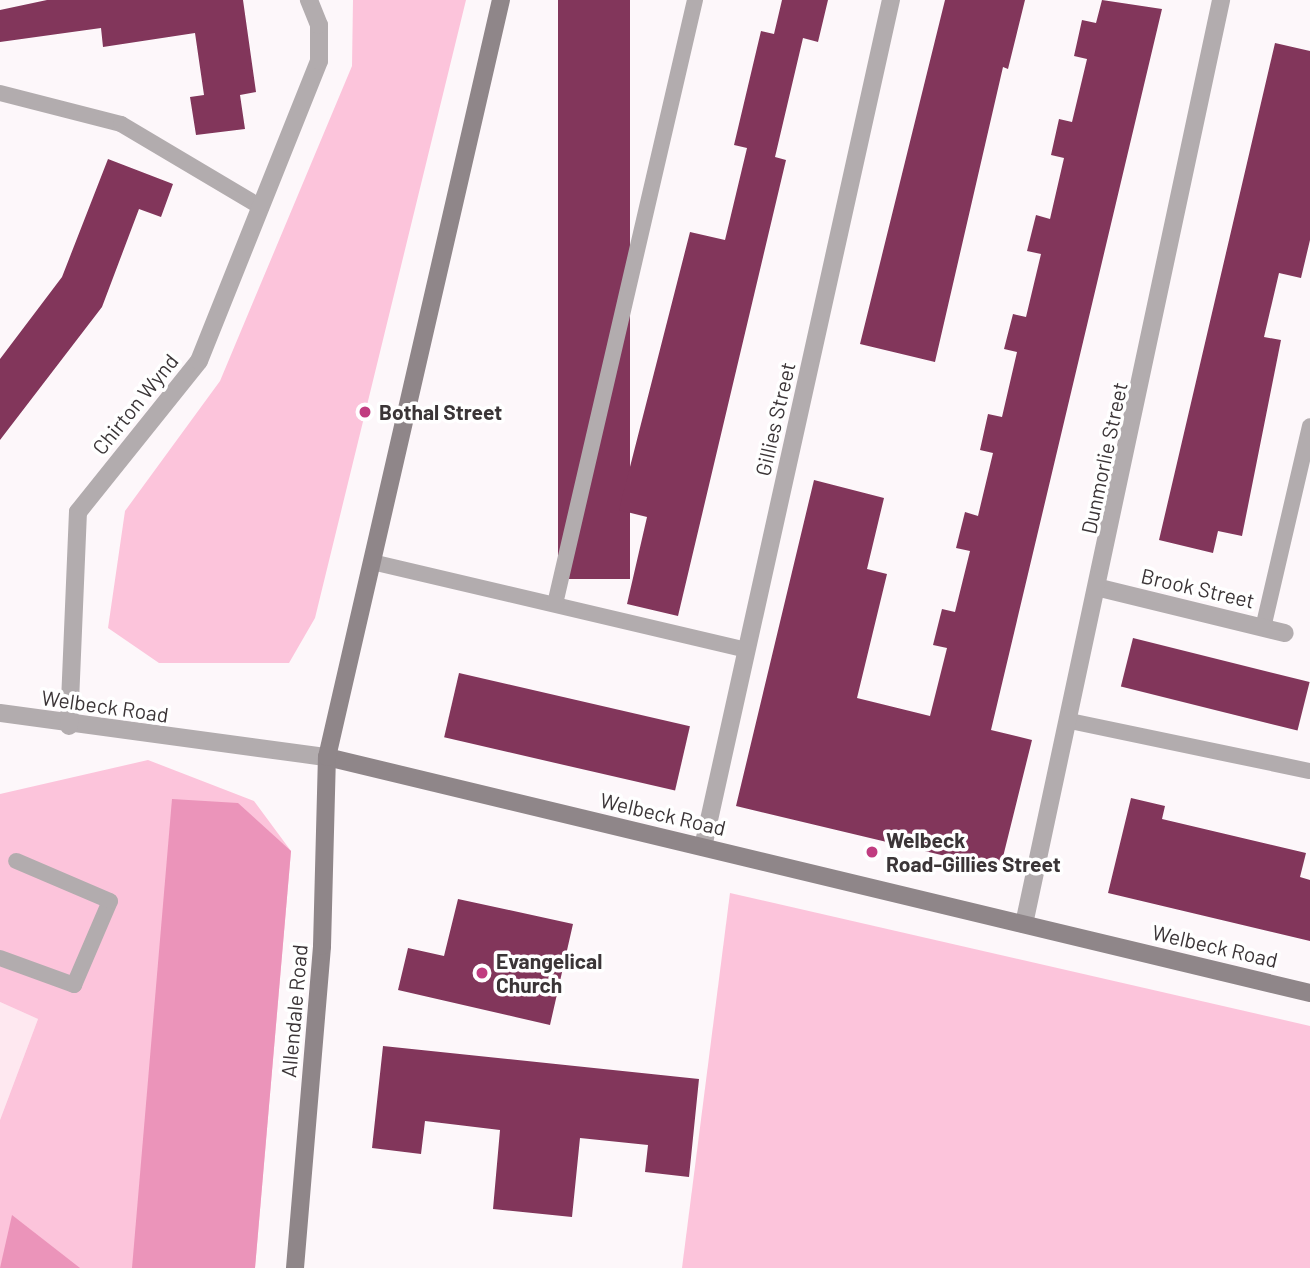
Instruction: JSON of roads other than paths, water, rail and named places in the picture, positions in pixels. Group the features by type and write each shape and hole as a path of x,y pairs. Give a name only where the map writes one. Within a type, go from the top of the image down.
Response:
{"main road":[{"path":"327,757 501,0"},
{"name":"Welbeck Road","path":"327,757 1310,993"},
{"name":"Allendale Road","path":"295,1268 322,946 327,757"}],"street":[{"name":"Chirton Wynd","path":"69,726 78,512 199,361 319,61 319,25 309,0"},
{"name":"Gillies Street","path":"703,847 891,0"},
{"name":"Dunmorlie Street","path":"1024,924 1100,589 1220,0"},
{"name":"Brook Street","path":"1100,589 1285,633"},
{"name":"Welbeck Road","path":"0,713 69,726 327,757"}],"lane":[{"path":"555,604 695,0"},
{"path":"0,93 121,124 261,207"},
{"path":"1263,628 1310,426"},
{"path":"372,562 747,650"},
{"path":"1070,721 1310,771"},
{"path":"0,958 74,985 110,901 16,861"}],"place":[{"name":"Bothal Street","path":"365,412"},
{"name":"Welbeck Road-Gillies Street","path":"872,852"},
{"name":"Evangelical Church","path":"482,973"}]}
